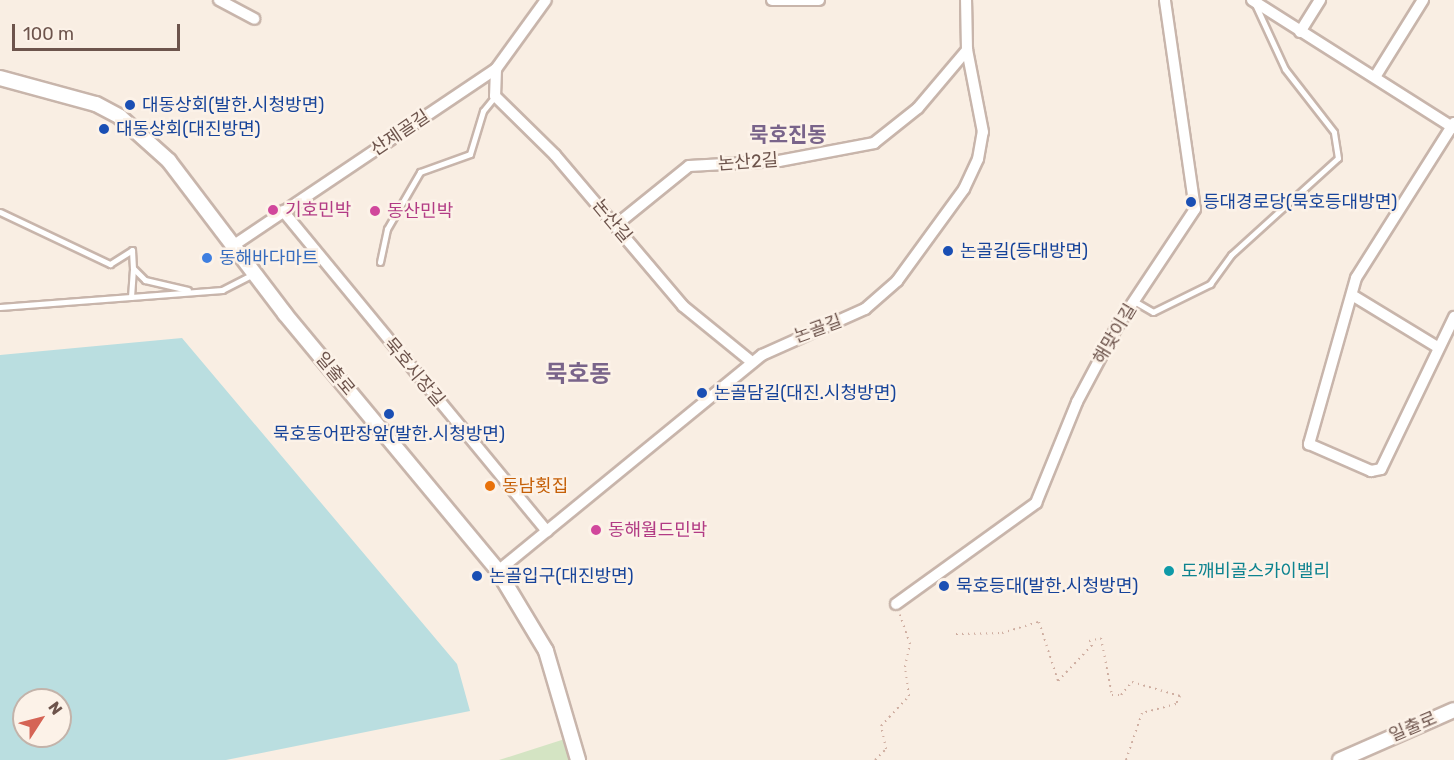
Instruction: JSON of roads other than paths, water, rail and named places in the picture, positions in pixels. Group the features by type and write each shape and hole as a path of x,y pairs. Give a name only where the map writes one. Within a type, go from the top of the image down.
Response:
{"street":[{"path":"219,0 254,20"},
{"name":"산제골길","path":"234,245 496,69 546,0"},
{"path":"772,0 819,0"},
{"name":"논골길","path":"498,570 752,362 782,342 865,309 897,281 964,189 983,132 967,50 966,0"},
{"name":"해맞이길","path":"896,604 1036,503 1077,402 1134,301 1195,209 1165,0"},
{"path":"1300,32 1320,0"},
{"path":"1376,77 1424,0"},
{"path":"1253,1 1453,126 1356,278 1309,444 1371,471 1381,469 1436,346 1454,317"},
{"name":"논산2길","path":"616,225 689,166 779,161 874,144 918,108 967,50"},
{"path":"495,96 496,69"},
{"name":"일출로","path":"0,78 70,93 120,117 169,161 255,274 498,570 546,651 578,760"},
{"name":"논산길","path":"495,96 616,225 683,306 752,362"},
{"name":"묵호시장길","path":"284,211 547,531"},
{"path":"1352,296 1436,346"},
{"name":"일출로","path":"1340,760 1454,710"}],"lane":[{"path":"1134,301 1153,312 1210,284 1231,255 1338,158 1334,132 1268,41 1253,1"},
{"path":"380,262 387,229 420,172 470,154 483,111 495,96"},
{"path":"0,212 110,264 132,250 136,280 131,297"},
{"path":"133,268 145,280 196,292"},
{"path":"0,307 222,290 255,274"}],"water":[{"path":"182,338 457,664 470,711 226,760 0,760 0,355"}],"place":[{"name":"대동상회(발한.시청방면)","path":"130,105"},
{"name":"대동상회(대진방면)","path":"104,129"},
{"name":"등대경로당(묵호등대방면)","path":"1191,202"},
{"name":"기호민박","path":"273,210"},
{"name":"동산민박","path":"375,211"},
{"name":"논골길(등대방면)","path":"948,251"},
{"name":"동해바다마트","path":"207,258"},
{"name":"논골담길(대진.시청방면)","path":"702,393"},
{"name":"묵호동어판장앞(발한.시청방면)","path":"389,414"},
{"name":"동남횟집","path":"490,486"},
{"name":"동해월드민박","path":"596,530"},
{"name":"도깨비골스카이밸리","path":"1169,571"},
{"name":"논골입구(대진방면)","path":"477,576"},
{"name":"묵호등대(발한.시청방면)","path":"944,586"}],"district":[{"name":"묵호진동","path":"788,135"},
{"name":"묵호동","path":"578,375"}]}
